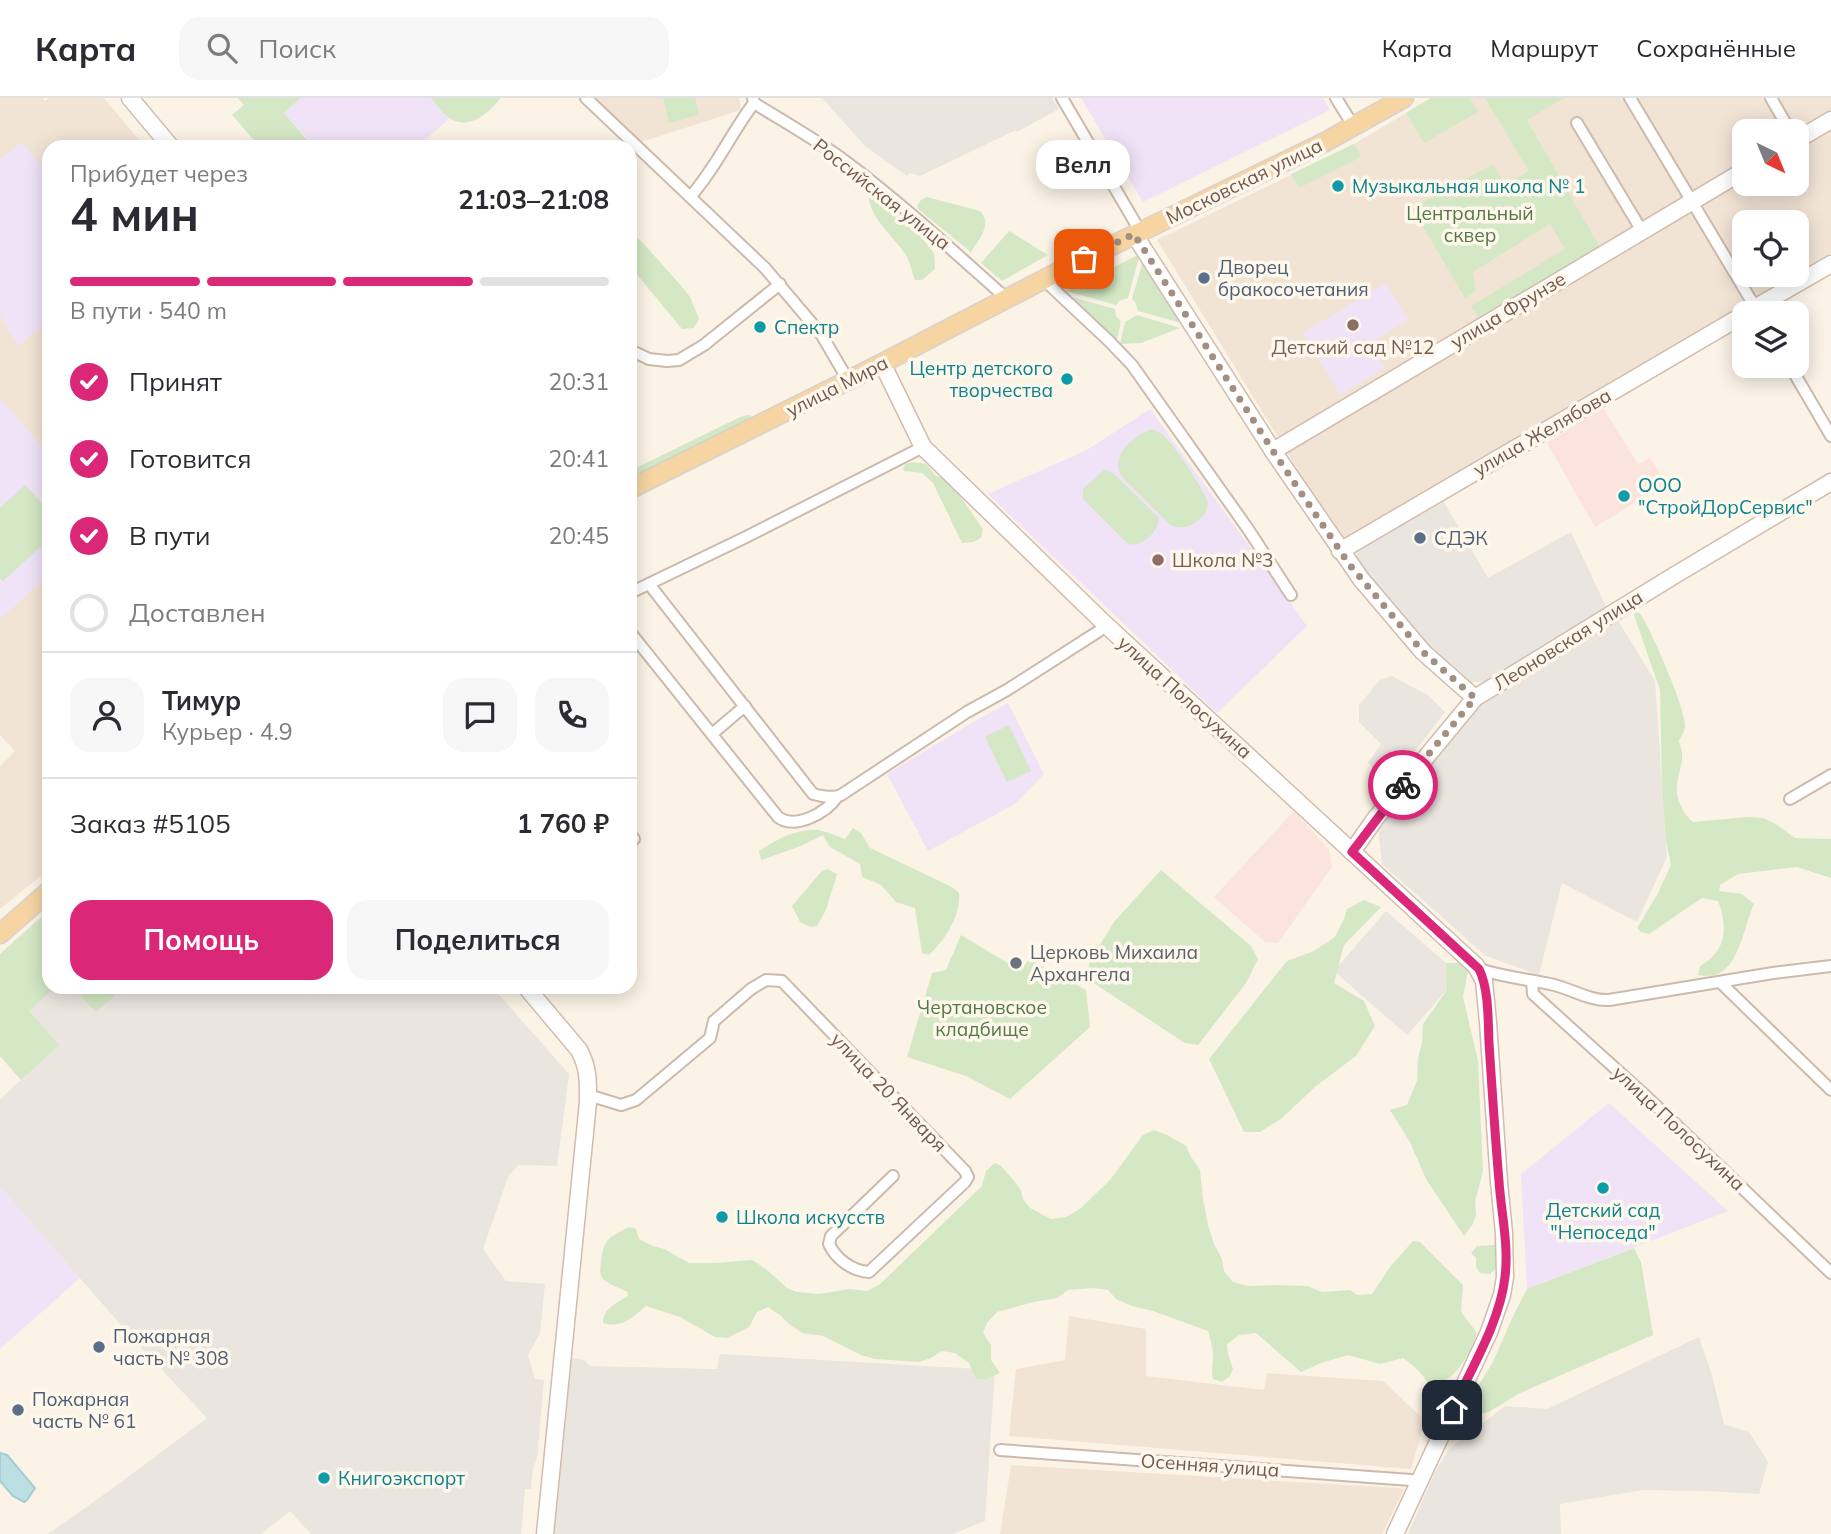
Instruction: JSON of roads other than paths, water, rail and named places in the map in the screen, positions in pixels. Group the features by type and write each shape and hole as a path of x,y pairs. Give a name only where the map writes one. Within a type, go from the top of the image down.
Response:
{"main road":[{"name":"Московская улица","path":"1043,279 1303,153 1404,98"},
{"name":"улица Мира","path":"637,486 1043,279"},
{"path":"0,934 42,897"}],"street":[{"path":"130,98 165,140"},
{"path":"586,98 630,140"},
{"path":"1062,98 1137,232 1273,451 1340,551 1423,652 1475,698"},
{"path":"1336,98 1354,127"},
{"path":"1771,98 1783,119"},
{"path":"690,197 712,170 754,100"},
{"name":"Российская улица","path":"754,100 871,181 1006,298"},
{"path":"1635,100 1745,301"},
{"path":"1810,132 1831,120"},
{"path":"1577,123 1642,231"},
{"path":"637,147 780,284 821,334 848,380"},
{"name":"улица Фрунзе","path":"1273,451 1732,177"},
{"name":"улица Желябова","path":"1769,301 1831,264"},
{"path":"1043,279 1132,365 1292,595"},
{"path":"637,353 649,359 679,360 704,345 780,284"},
{"name":"улица Желябова","path":"1340,551 1732,323"},
{"name":"улица Полосухина","path":"882,363 923,447 1105,624 1479,969 1550,984 1603,1000 1831,966"},
{"path":"1797,378 1831,436"},
{"path":"637,590 923,447"},
{"name":"Леоновская улица","path":"1352,852 1375,819 1475,698 1831,482"},
{"path":"649,584 813,794 837,797"},
{"path":"637,641 778,817 785,822 795,822 817,814 837,797 899,756 967,712 1007,691 1105,624"},
{"path":"712,734 745,706"},
{"path":"1790,799 1831,775"},
{"path":"1395,1534 1489,1332 1505,1277 1505,1242 1488,1022 1484,981 1479,969"},
{"name":"улица 20 Января","path":"588,1095 621,1105 636,1100 710,1038 714,1021 751,989 766,980 782,981 943,1147 968,1177 869,1272 864,1272 841,1261 829,1244 831,1236 893,1176"},
{"name":"улица Полосухина","path":"1532,982 1533,994 1649,1099 1831,1272"},
{"path":"1720,982 1831,1090"},
{"path":"532,994 579,1050 588,1072 588,1095 545,1534"},
{"name":"Осенняя улица","path":"1000,1450 1411,1480 1420,1483"}],"water":[{"path":"0,1453 7,1455 35,1488 24,1502 13,1496 0,1481"}],"place":[{"name":"Музыкальная школа № 1","path":"1338,186"},
{"name":"Велл","path":"1084,259"},
{"name":"Дворец бракосочетания","path":"1204,278"},
{"name":"Детский сад №12","path":"1353,325"},
{"name":"Спектр","path":"760,327"},
{"name":"Центр детского творчества","path":"1067,379"},
{"name":"ООО \"СтройДорСервис\"","path":"1624,496"},
{"name":"СДЭК","path":"1420,538"},
{"name":"Школа №3","path":"1158,560"},
{"name":"Церковь Михаила Архангела","path":"1016,963"},
{"name":"Детский сад \"Непоседа\"","path":"1603,1188"},
{"name":"Школа искусств","path":"722,1217"},
{"name":"Пожарная часть № 308","path":"99,1347"},
{"name":"Пожарная часть № 61","path":"18,1410"},
{"name":"Книгоэкспорт","path":"324,1478"}],"park label":[{"name":"Центральный сквер","path":"1470,224"},
{"name":"Чертановское кладбище","path":"982,1018"}]}
